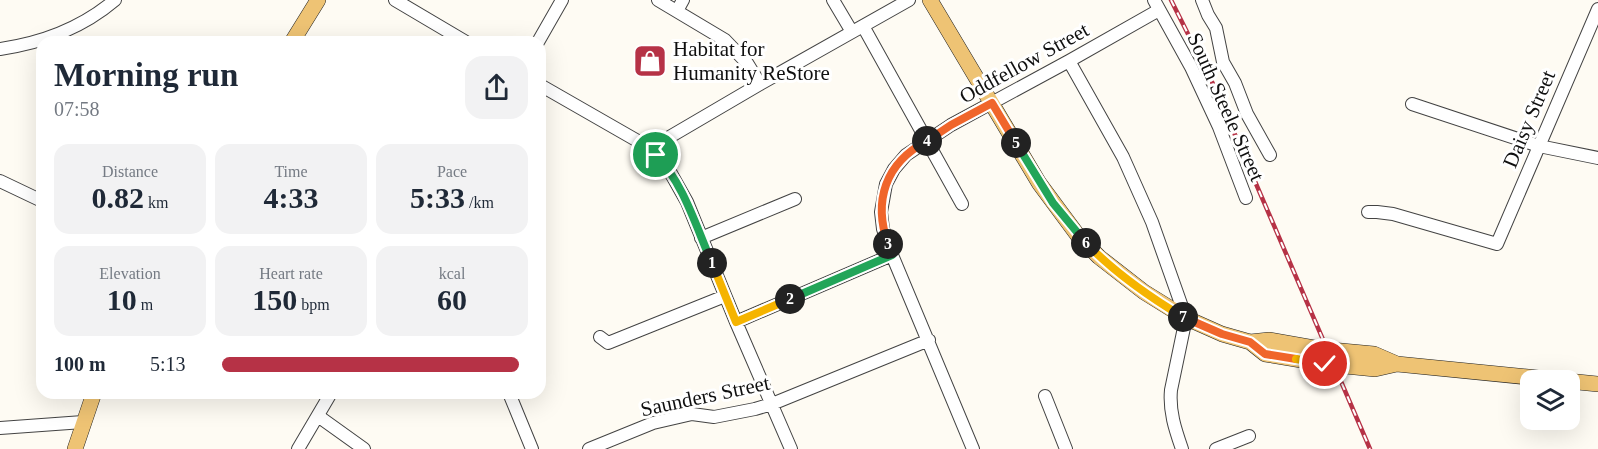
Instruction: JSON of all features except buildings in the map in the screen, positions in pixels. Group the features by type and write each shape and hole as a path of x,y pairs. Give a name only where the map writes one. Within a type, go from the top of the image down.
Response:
{"main road":[{"path":"296,36 318,0"},
{"path":"930,0 1039,183 1079,237 1125,279 1186,318 1222,334 1250,342 1265,354 1375,369 1397,364 1598,384"},
{"path":"75,449 91,399"}],"street":[{"path":"52,36 87,20 115,0"},
{"path":"395,0 456,36"},
{"path":"541,36 562,0"},
{"path":"658,0 680,5 725,40 747,63 760,84"},
{"path":"833,0 858,29 927,141 962,204"},
{"path":"649,148 909,0"},
{"path":"1202,0 1216,28 1223,62 1235,83 1247,114 1270,155"},
{"name":"Oddfellow Street","path":"973,449 883,230 881,212 886,184 894,169 906,155 951,125 1070,61 1157,5"},
{"name":"South Steele Street","path":"1157,5 1191,67 1219,127 1246,198"},
{"name":"Daisy Street","path":"1368,212 1393,214 1497,244 1598,9"},
{"path":"1586,38 1598,44"},
{"path":"0,49 36,42"},
{"path":"1070,61 1123,157 1152,222 1186,318 1170,400 1172,421 1182,449"},
{"path":"546,88 649,148 669,170 687,202 791,449"},
{"path":"1412,104 1539,146 1598,158"},
{"path":"0,181 36,198"},
{"path":"701,238 795,199"},
{"path":"736,322 892,255"},
{"path":"600,337 608,343 725,296"},
{"name":"Saunders Street","path":"589,449 653,423 692,414 714,417 772,404 929,340"},
{"path":"1045,396 1066,449"},
{"path":"298,449 328,399"},
{"path":"511,399 532,449"},
{"path":"318,416 363,449"},
{"path":"0,428 83,422"},
{"path":"1216,449 1249,436"}],"railway":[{"path":"1171,0 1214,86 1370,449"}],"place":[{"name":"Habitat for Humanity ReStore","path":"650,61"}],"route":[{"path":"656,155 669,170 687,202 736,322 892,255 883,230 881,212 886,184 894,169 919,145 992,103 1039,183 1064,218 1079,237 1125,279 1186,318 1222,334 1250,342 1265,354 1325,364"}]}
